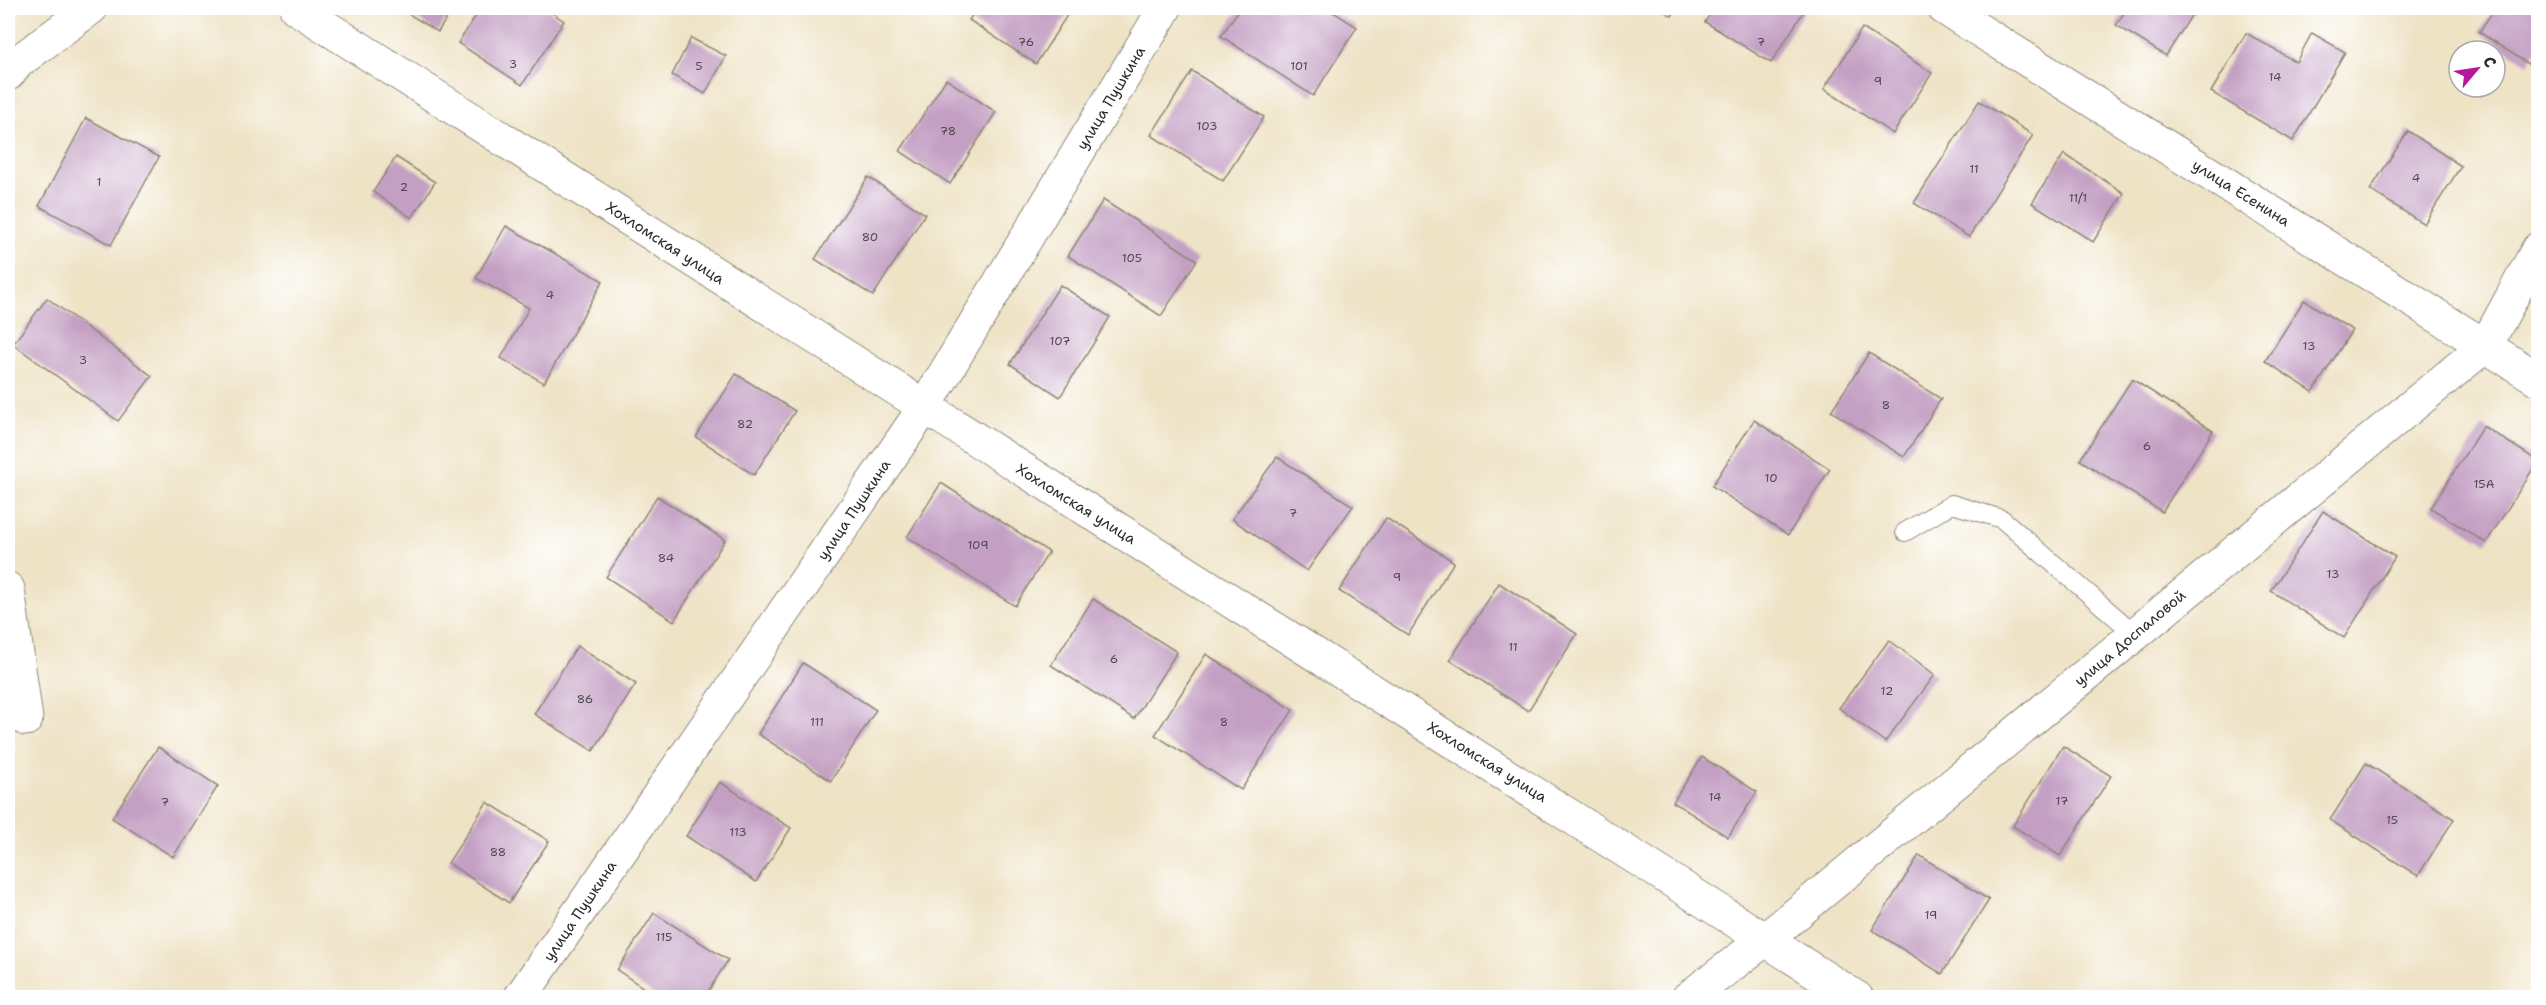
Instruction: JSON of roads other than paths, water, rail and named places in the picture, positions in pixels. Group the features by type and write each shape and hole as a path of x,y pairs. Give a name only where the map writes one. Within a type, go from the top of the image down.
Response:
{"street":[{"path":"8,74 18,62 91,8"},
{"name":"Хохломская улица","path":"296,8 924,408 1767,938 1857,998"},
{"name":"улица Пушкина","path":"520,998 924,408 1165,8"},
{"name":"улица Есенина","path":"1944,8 2538,379"},
{"name":"улица Доспаловой","path":"1688,998 1767,938 2486,345 2538,249"},
{"path":"8,589 26,719"}],"lane":[{"path":"1905,532 1952,504 2002,519 2136,634"}]}
